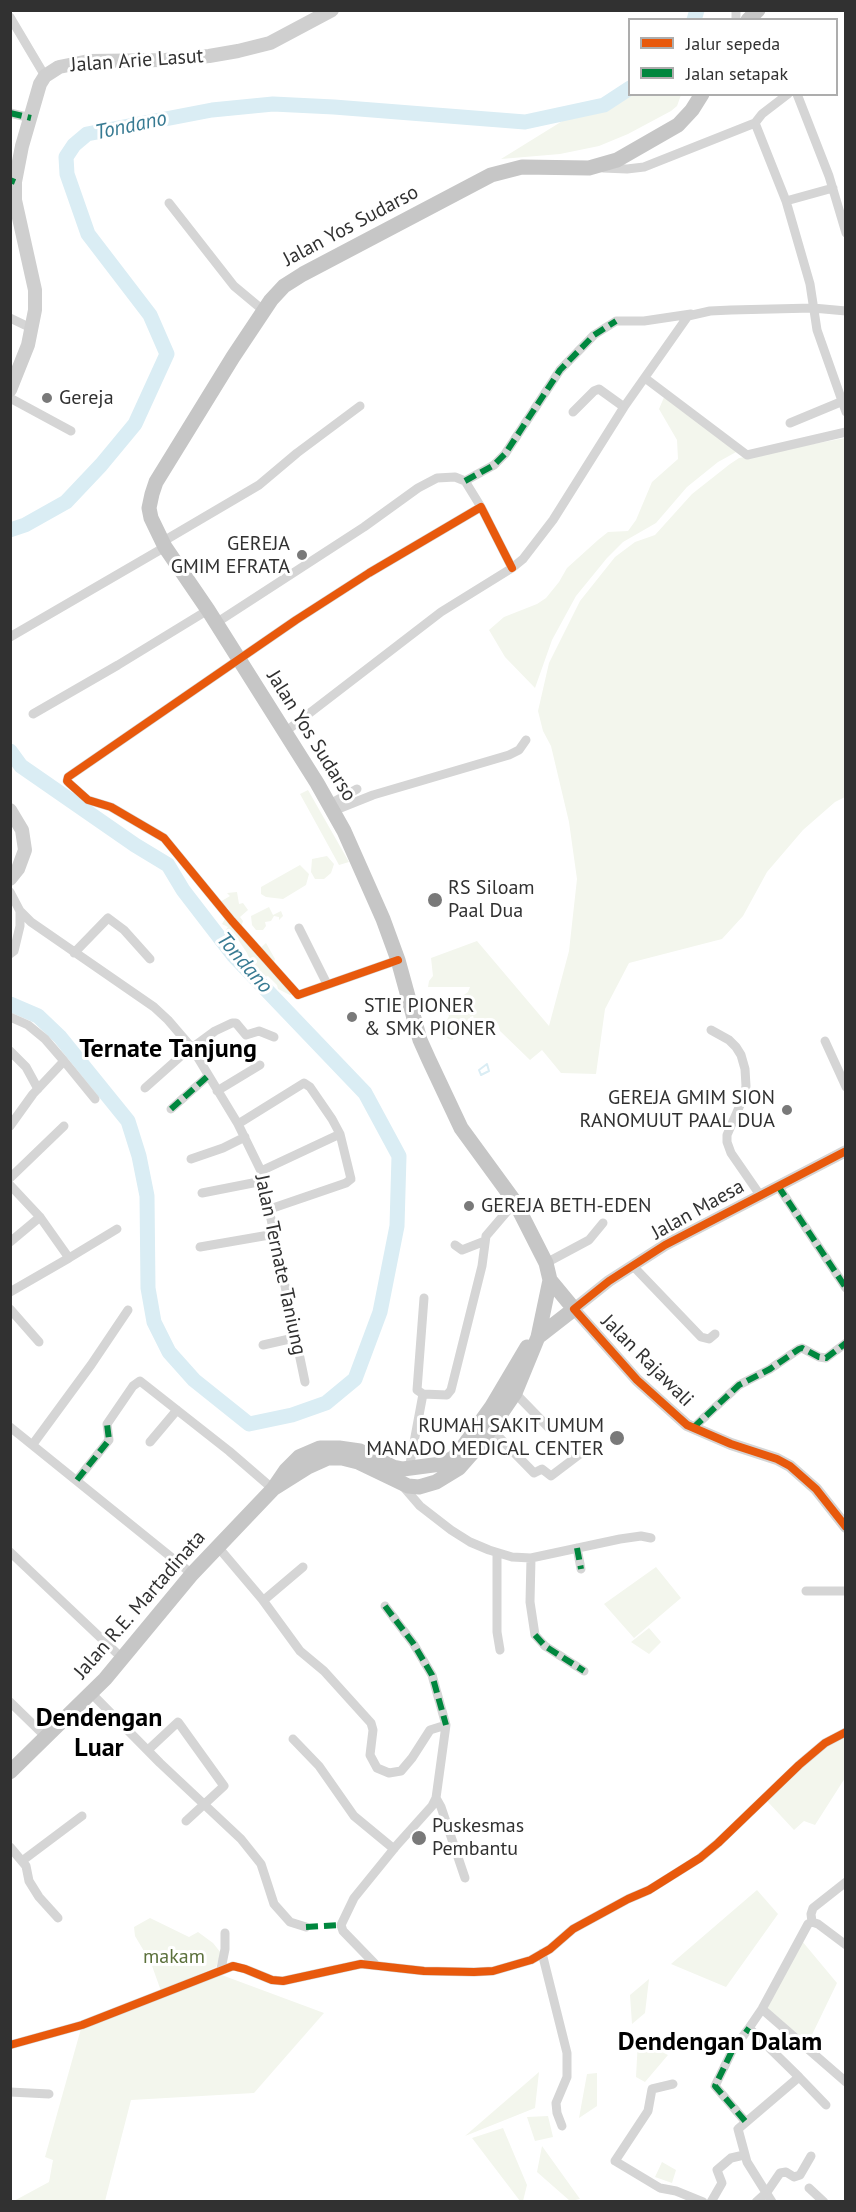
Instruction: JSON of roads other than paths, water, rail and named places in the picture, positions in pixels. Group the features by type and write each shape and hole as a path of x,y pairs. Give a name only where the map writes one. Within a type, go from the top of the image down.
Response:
{"highway":[{"name":"Jalan Yos Sudarso","path":"536,1340 550,1280 546,1263 515,1202 458,1124 420,1040 384,919 331,807 212,616 164,545 155,528 149,508 156,482 264,311 284,286 491,175 522,167 589,168 608,164 678,125 701,96"},
{"path":"550,1280 574,1309"},
{"name":"Jalan Maesa","path":"536,1340 574,1309"},
{"name":"Jalan R.E. Martadinata","path":"10,1772 123,1659 192,1574 273,1489 308,1467 328,1458 342,1458 358,1462 408,1486 419,1487 445,1478 472,1456 515,1394 536,1340"},
{"name":"Jalan R.E. Martadinata","path":"273,1489 279,1477 299,1457 321,1448 360,1451 393,1467 409,1469 435,1466 453,1458 492,1406 525,1348 536,1340"}],"main road":[{"name":"Jalan Arie Lasut","path":"10,390 22,365 36,310 35,290 16,208 13,181 40,84 45,75 60,67 89,61 165,60 238,51 270,43 332,10"},
{"path":"10,810 19,821 24,850 18,869 10,879"}],"street":[{"path":"12,22 45,75"},
{"path":"589,168 627,169 663,161 755,123 762,114 785,96"},
{"path":"798,96 833,188 846,233"},
{"path":"10,113 31,118"},
{"path":"755,123 786,201 810,284 820,337 846,412"},
{"path":"786,201 833,188"},
{"path":"169,203 234,286 264,311"},
{"path":"465,481 489,468 505,454 560,370 594,335 616,321 644,321 710,311 813,308 846,311"},
{"path":"285,732 441,612 512,568 534,546 624,407 684,320 691,314"},
{"path":"10,318 33,329"},
{"path":"645,378 747,455 846,432"},
{"path":"573,412 594,391 599,389 624,407"},
{"path":"10,399 70,430"},
{"path":"789,423 843,401"},
{"path":"10,637 259,485 360,406"},
{"path":"33,714 118,665 212,616 364,527 418,488 437,478 455,477 465,481 512,568"},
{"path":"398,960 300,995 296,994 161,835 111,807 88,800 67,780 68,777 296,620 369,573 481,507"},
{"path":"331,807 509,755 519,750 526,740"},
{"path":"331,807 357,789"},
{"name":"Jalan Ternate Taniung","path":"10,892 20,910 31,922 154,1007 168,1020 192,1048 238,1124 262,1176 305,1382"},
{"path":"10,954 14,951 20,926 20,910"},
{"path":"74,953 108,918 124,930 150,958"},
{"path":"298,928 327,984"},
{"path":"10,1017 28,1024 45,1039 95,1099"},
{"path":"145,1088 192,1048 220,1028 234,1022 244,1034 259,1031 274,1037"},
{"path":"711,1030 729,1040 736,1047 745,1069 744,1096 727,1135 727,1142 731,1153 760,1195"},
{"path":"825,1041 846,1087"},
{"path":"10,1051 26,1067 38,1089"},
{"path":"10,1126 38,1089 64,1061"},
{"path":"218,1091 260,1065"},
{"path":"171,1109 208,1076"},
{"path":"238,1124 304,1083 310,1087 340,1134 351,1176 349,1181 270,1209"},
{"path":"10,1178 64,1126"},
{"path":"202,1193 262,1176 340,1134"},
{"path":"191,1159 223,1148 245,1137"},
{"name":"Jalan Maesa","path":"574,1309 609,1281 665,1245 846,1151"},
{"path":"10,1185 40,1217 69,1258"},
{"path":"778,1186 841,1282"},
{"path":"424,1298 418,1392 447,1395 451,1390 482,1266 485,1241 489,1231 515,1202"},
{"path":"10,1242 40,1217"},
{"path":"546,1263 589,1240 603,1223"},
{"path":"10,1292 117,1229"},
{"path":"200,1246 275,1234"},
{"path":"455,1245 462,1250 485,1241"},
{"path":"633,1266 701,1337 709,1339 715,1334"},
{"path":"10,1309 39,1342"},
{"name":"Jalan Rajawali","path":"574,1309 637,1380 666,1407 693,1428 790,1466 816,1489 846,1527"},
{"path":"33,1444 98,1356 128,1310"},
{"path":"263,1346 294,1338"},
{"path":"693,1428 740,1385 770,1369 799,1349 802,1348 826,1358 846,1343"},
{"path":"77,1480 110,1440 107,1424 115,1411 135,1383 144,1382 273,1489"},
{"path":"409,1469 423,1394"},
{"path":"515,1394 549,1428"},
{"path":"150,1442 177,1410"},
{"path":"491,1429 534,1473 542,1469 551,1476 580,1454"},
{"path":"13,1432 33,1444 192,1574"},
{"path":"393,1467 394,1475 420,1506 470,1542 497,1553 531,1558 640,1536 651,1538"},
{"path":"218,1547 264,1600 300,1652 324,1671 370,1723 372,1736 370,1755 377,1768 389,1773 400,1771 412,1758 430,1730 446,1725"},
{"path":"577,1548 581,1569"},
{"path":"10,1552 123,1659"},
{"path":"497,1553 497,1632 500,1650"},
{"path":"531,1558 530,1602 536,1635 545,1646 584,1671"},
{"path":"264,1600 303,1567"},
{"path":"806,1591 846,1591"},
{"path":"375,1964 343,1931 341,1925 354,1898 432,1806 436,1798 446,1725 432,1675 413,1643 385,1606"},
{"path":"91,1693 241,1839 261,1864 274,1905 290,1922 306,1927"},
{"path":"10,1702 46,1737"},
{"path":"148,1750 175,1722 180,1723 224,1786 186,1821"},
{"path":"10,2045 82,2025 221,1969 238,1966 272,1980 283,1981 361,1964 424,1971 494,1971 516,1966 542,1953 573,1929 649,1890 694,1863 799,1765 825,1743 846,1732"},
{"path":"293,1739 319,1766 354,1816 394,1849"},
{"path":"436,1798 465,1878"},
{"path":"22,1861 82,1816"},
{"path":"10,1846 26,1866 29,1881 34,1889 58,1918"},
{"path":"812,1922 813,1908 846,1882"},
{"path":"812,1922 828,1930 846,1945"},
{"path":"745,2121 715,2086 732,2051 762,2009 806,1928 812,1922"},
{"path":"221,1969 225,1933"},
{"path":"542,1953 567,2053 567,2077 556,2103 562,2126"},
{"path":"762,2009 846,2082"},
{"path":"748,2028 826,2105"},
{"path":"772,2202 744,2155 737,2132 745,2121 799,2077"},
{"path":"673,2084 652,2089 648,2111 615,2161 659,2187 703,2202"},
{"path":"10,2092 49,2094"},
{"path":"711,2202 722,2182 717,2170 731,2158 744,2155"},
{"path":"756,2202 780,2173 786,2172 794,2177 800,2175 811,2156"},
{"path":"809,2188 824,2202"}],"waterway":[{"name":"Tondano","path":"695,18 697,10"},
{"name":"Tondano","path":"10,530 25,525 66,502 101,465 135,424 167,354 150,315 88,234 67,174 66,157 74,145 87,134 212,110 273,104 525,122 604,105 628,89"},
{"path":"10,751 21,766 135,845 168,865 183,890 233,955 365,1093 399,1156 397,1226 380,1312 355,1379 326,1403 292,1415 249,1424 194,1380 169,1352 154,1322 148,1288 147,1196 139,1156 128,1121 60,1037 38,1016 10,1004"},
{"path":"487,1064 489,1071 481,1075 479,1070 487,1064"}],"place":[{"name":"Gereja","path":"47,398"},
{"name":"GEREJA GMIM EFRATA","path":"302,555"},
{"name":"RS Siloam Paal Dua","path":"435,900"},
{"name":"STIE PIONER & SMK PIONER","path":"352,1017"},
{"name":"GEREJA GMIM SION RANOMUUT PAAL DUA","path":"787,1110"},
{"name":"GEREJA BETH-EDEN","path":"469,1206"},
{"name":"RUMAH SAKIT UMUM MANADO MEDICAL CENTER","path":"617,1438"},
{"name":"Puskesmas Pembantu","path":"419,1838"}],"district":[{"name":"Ternate Tanjung","path":"168,1050"},
{"name":"Dendengan Luar","path":"99,1734"},
{"name":"Dendengan Dalam","path":"720,2043"}],"park label":[{"name":"makam","path":"174,1957"}]}
